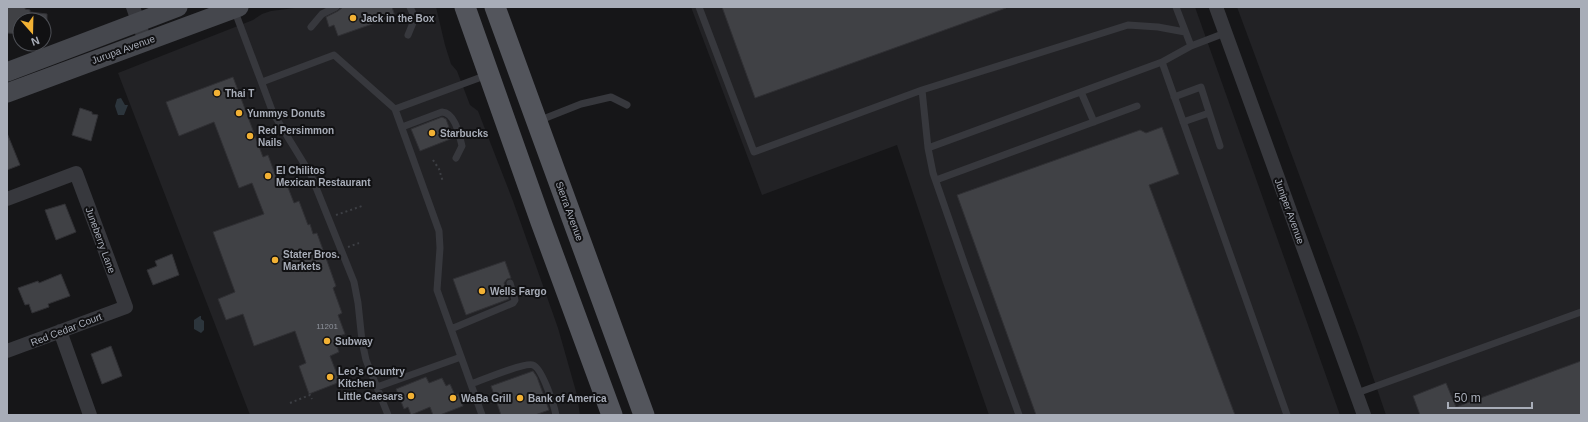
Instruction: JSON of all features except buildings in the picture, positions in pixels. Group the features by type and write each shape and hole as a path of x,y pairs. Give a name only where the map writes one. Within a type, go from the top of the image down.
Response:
{"main road":[{"name":"Jurupa Avenue","path":"7,72 136,15 178,7"},
{"path":"465,7 573,311 612,415"},
{"name":"Sierra Avenue","path":"495,7 644,415"},
{"name":"Jurupa Avenue","path":"7,93 236,8"},
{"path":"573,311 592,321 599,330 632,415"}],"street":[{"name":"Juniper Avenue","path":"1216,7 1364,415"},
{"path":"136,15 145,41"},
{"name":"Juneberry Lane","path":"7,199 76,173 126,307"},
{"name":"Red Cedar Court","path":"7,352 126,307"},
{"path":"60,331 90,415"}],"lane":[{"path":"311,27 322,14 336,7"},
{"path":"408,35 415,18 410,7"},
{"path":"699,7 754,152 922,90 1128,25 1158,27 1185,32"},
{"path":"1176,7 1190,46"},
{"path":"236,8 273,113 312,175 354,282 366,360 388,415"},
{"path":"928,148 1162,62 1190,46 1225,33"},
{"path":"262,82 334,55 395,109 439,231 440,248 437,290 482,415"},
{"path":"1162,62 1287,415"},
{"path":"395,109 489,74"},
{"path":"1174,97 1201,87 1220,146"},
{"path":"922,90 928,148 936,180 1019,415"},
{"path":"1081,92 1094,122"},
{"path":"537,121 582,104 611,97 627,105"},
{"path":"936,180 1137,106"},
{"path":"402,127 442,112 447,113 452,116 462,146 456,158"},
{"path":"1183,122 1209,113"},
{"path":"450,329 513,303 515,300 510,283"},
{"path":"1356,393 1581,312"},
{"path":"377,387 461,357"},
{"path":"471,384 521,366 532,364 537,367 542,377 554,406 556,415"}],"path":[{"path":"432,160 439,169 444,182"},
{"path":"329,218 362,206"},
{"path":"290,403 310,395 312,399"}],"shaded area":[{"path":"302,7 436,7 451,64 457,71 470,105 478,111 513,201 558,328 577,395 580,415 250,415 118,73 253,20 262,14 271,11"},
{"path":"691,7 1195,7 1340,415 989,415 897,145 762,195"},
{"path":"1237,7 1581,7 1581,415 1386,415 1360,339"},
{"path":"121,98 125,105 128,105 124,115 118,115 115,106 117,99"},
{"path":"200,316 204,321 204,330 201,333 194,329 194,320"}],"place":[{"name":"Jack in the Box","path":"353,18"},
{"name":"Thai T","path":"217,93"},
{"name":"Yummys Donuts","path":"239,113"},
{"name":"Starbucks","path":"432,133"},
{"name":"Red Persimmon Nails","path":"250,136"},
{"name":"El Chilitos Mexican Restaurant","path":"268,176"},
{"name":"Stater Bros. Markets","path":"275,260"},
{"name":"Wells Fargo","path":"482,291"},
{"name":"Subway","path":"327,341"},
{"name":"Leo's Country Kitchen","path":"330,377"},
{"name":"Little Caesars","path":"411,396"},
{"name":"WaBa Grill","path":"453,398"},
{"name":"Bank of America","path":"520,398"}]}
